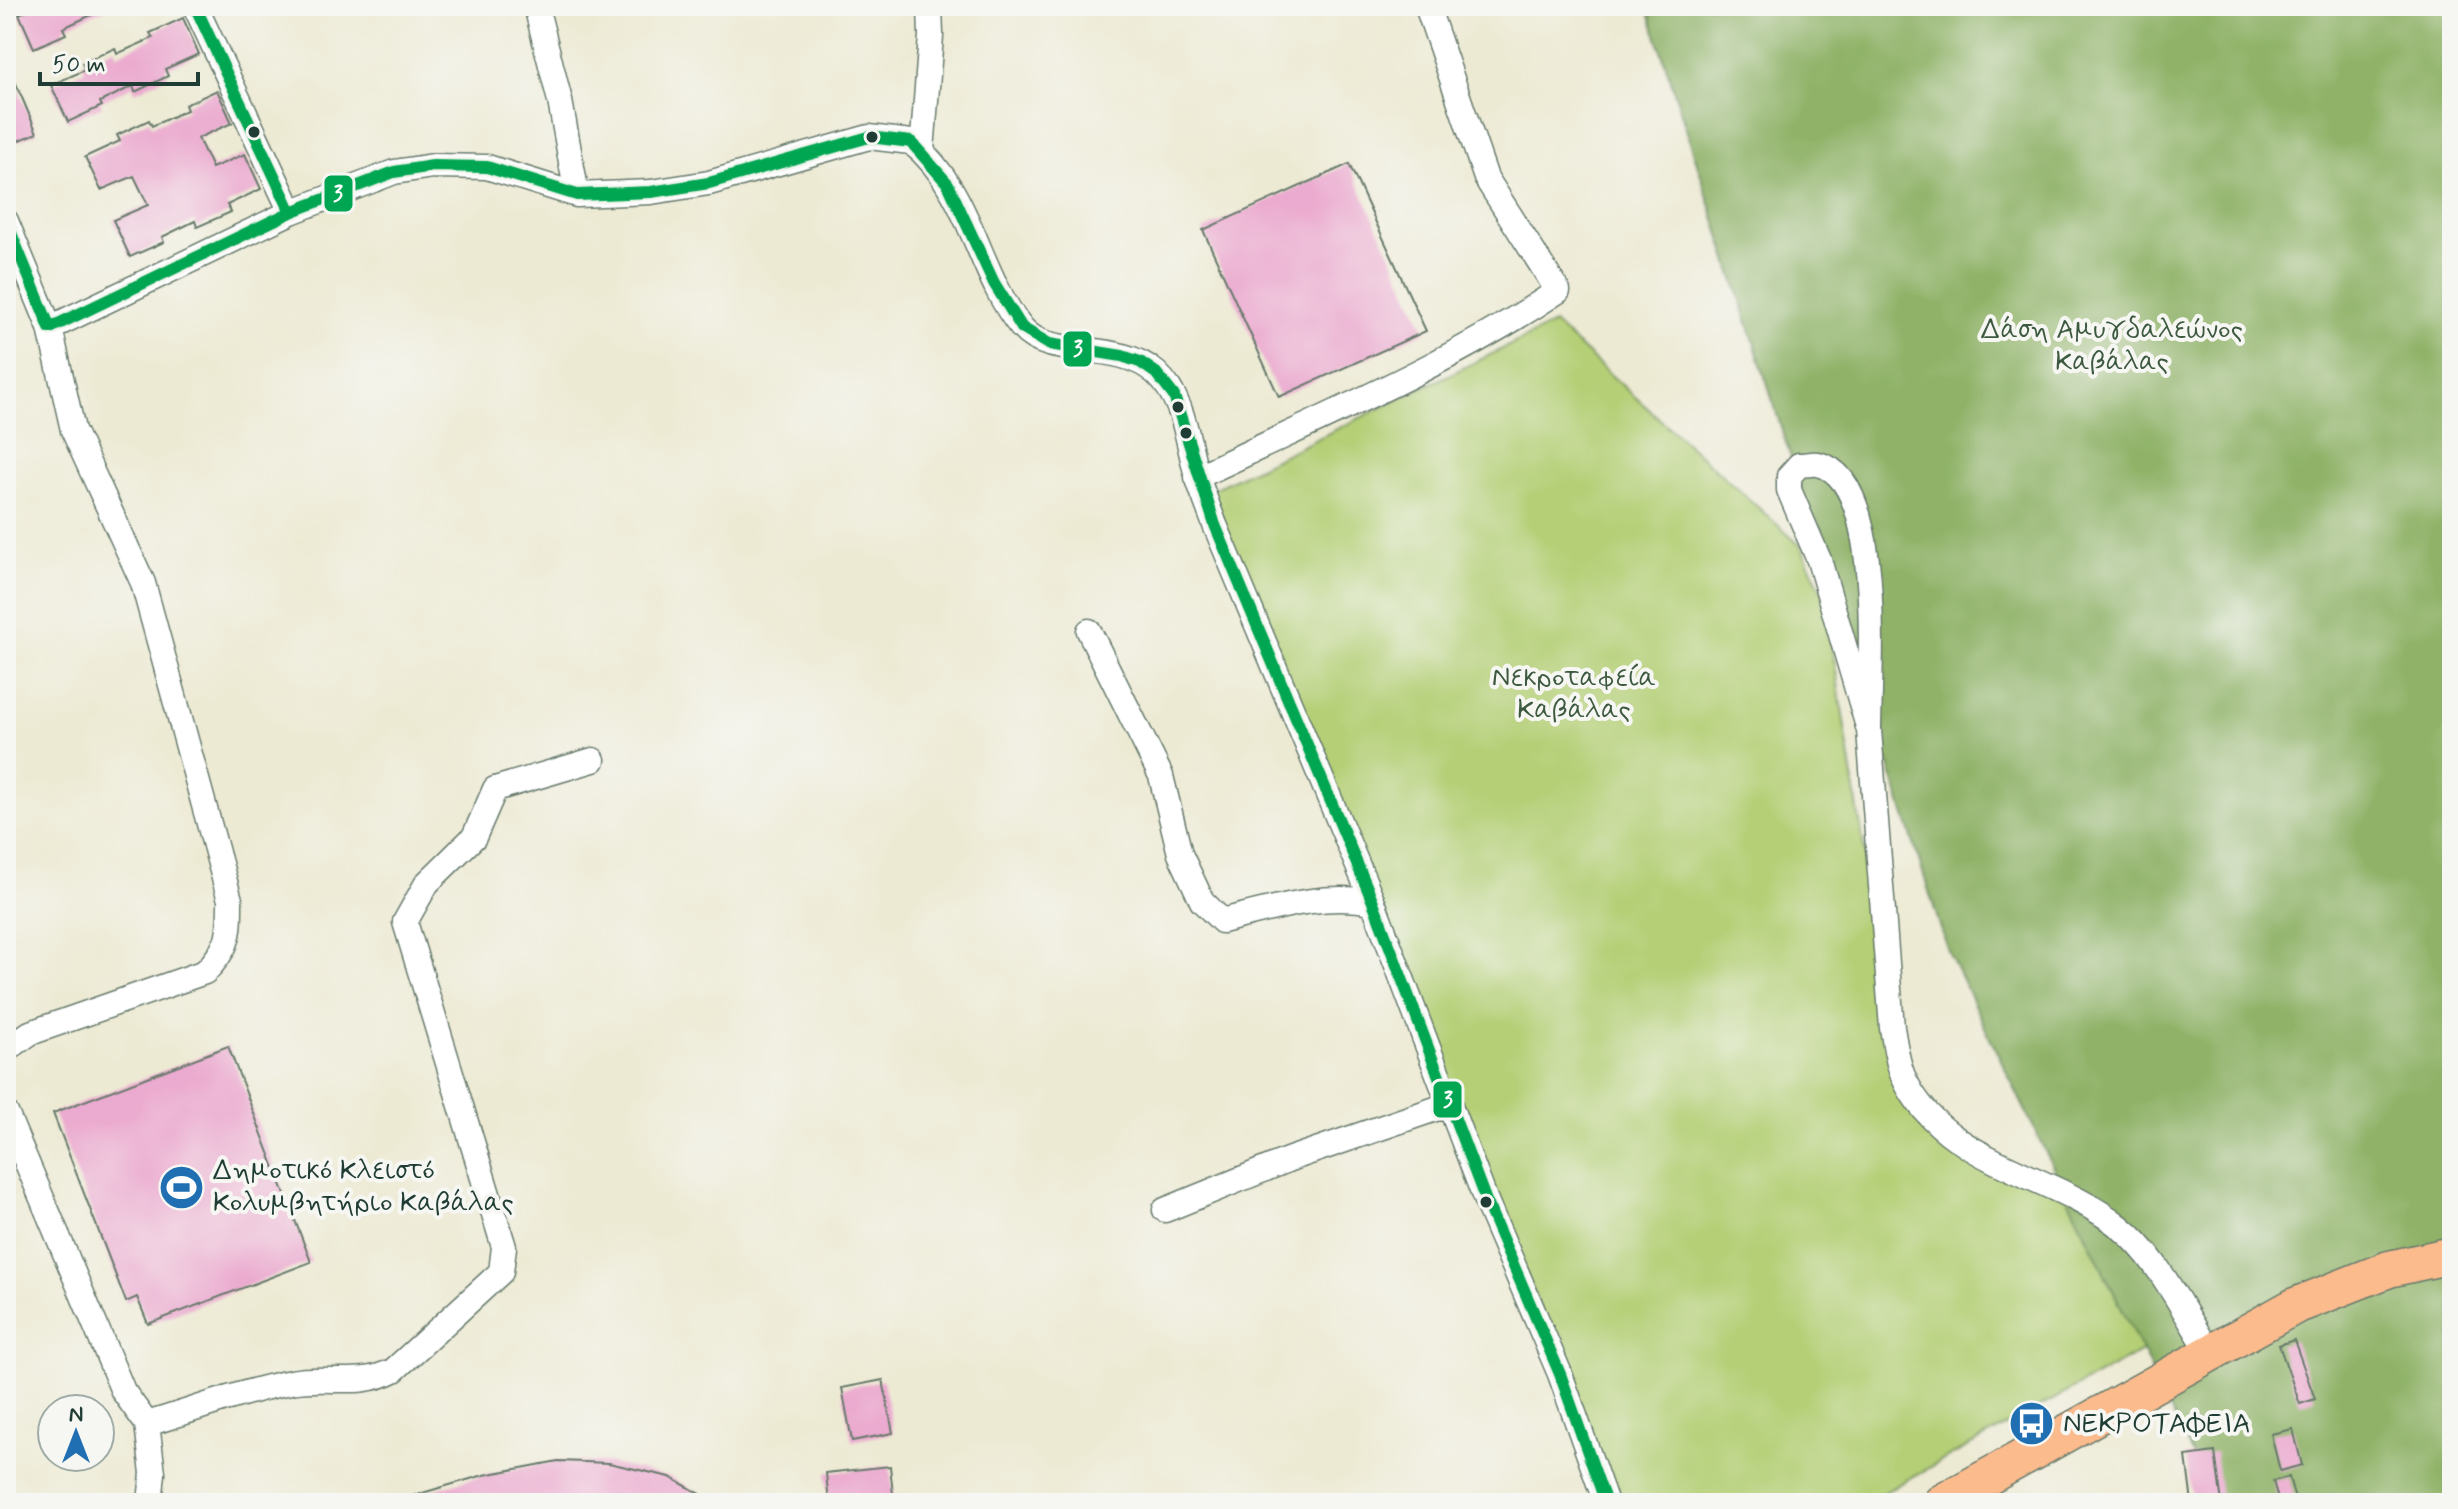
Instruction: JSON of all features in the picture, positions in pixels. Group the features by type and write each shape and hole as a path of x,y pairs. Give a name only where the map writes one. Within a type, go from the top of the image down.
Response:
{"main road":[{"path":"1941,1503 2209,1351 2341,1286 2389,1269 2452,1255"}],"street":[{"path":"195,6 291,212"},
{"path":"536,6 560,101 577,195"},
{"path":"922,151 931,36 930,6"},
{"path":"1197,477 1415,373 1521,316 1558,291 1486,178 1427,6"},
{"path":"50,328 291,212 373,178 433,166 487,167 577,195 651,192 709,183 869,137 911,142 947,181 1003,296 1030,337 1051,344 1123,353 1157,374 1180,410 1197,477 1373,902 1486,1201 1560,1374 1606,1503"},
{"path":"6,221 50,328 73,430 143,583 230,900 230,928 225,951 205,972 30,1033 6,1050"},
{"path":"1869,730 1819,560 1789,490 1789,476 1799,465 1819,464 1838,476 1858,506 1865,538 1870,601 1869,730 1892,1028 1902,1075 1921,1107 1952,1135 2119,1226 2145,1253 2209,1351"},
{"path":"1089,631 1161,776 1180,854 1202,901 1222,921 1301,902 1347,897 1373,902"},
{"path":"147,1424 294,1381 378,1379 417,1353 501,1272 504,1247 405,922 427,883 474,837 495,789 593,760"},
{"path":"1165,1210 1290,1159 1450,1104"},
{"path":"6,1113 123,1391 147,1424 153,1473 150,1503"}],"green space":[{"name":"Δάση Αμυγδαλεώνος Καβάλας","path":"1647,6 2452,6 2452,1503 2216,1503 1948,951"},
{"name":"Νεκροταφεία Καβάλας","path":"1554,324 1801,546 1824,596 1896,1050 1916,1113 2108,1220 2182,1329 1865,1503 1618,1503 1211,490"}],"building":[{"path":"37,6 111,6 63,28 66,34 34,48 19,14"},
{"path":"183,18 199,54 165,69 168,76 135,92 133,86 100,102 102,106 68,122 51,85 85,70 82,63 115,48 117,54 153,38 150,33"},
{"path":"6,60 37,133 6,146"},
{"path":"217,90 232,123 198,138 212,168 245,154 261,189 227,205 231,212 197,227 195,221 162,237 164,242 130,257 113,220 148,205 134,176 101,190 85,157 120,141 117,135 149,120 152,126 187,110 185,105"},
{"path":"1349,164 1426,331 1279,397 1203,230"},
{"name":"Δημοτικό Κλειστό Κολυμβητήριο Καβάλας","path":"228,1046 311,1262 148,1324 137,1297 126,1302 53,1113"},
{"path":"2294,1340 2315,1399 2300,1404 2279,1345"},
{"path":"883,1380 893,1433 852,1441 842,1388"},
{"path":"2293,1429 2302,1465 2280,1471 2271,1434"},
{"path":"2215,1452 2222,1503 2192,1503 2186,1456"},
{"path":"558,1461 609,1463 670,1477 717,1503 405,1503 405,1498 484,1475"},
{"path":"890,1466 894,1503 829,1503 826,1473"},
{"path":"2289,1477 2296,1503 2279,1503 2273,1481"}],"transit line":[{"name":"3","path":"195,6 291,212"},
{"name":"3","path":"6,221 50,328 291,212 394,172 433,166 487,167 577,195 651,192 709,183 869,137 911,142 948,184 994,283 1022,328 1049,344 1140,362 1156,373 1174,396 1215,525 1373,902 1486,1201 1560,1374 1606,1503"}],"place":[{"name":"Δημοτικό Κλειστό Κολυμβητήριο Καβάλας","path":"182,1187"},
{"name":"ΝΕΚΡΟΤΑΦΕΙΑ","path":"2032,1424"}]}
